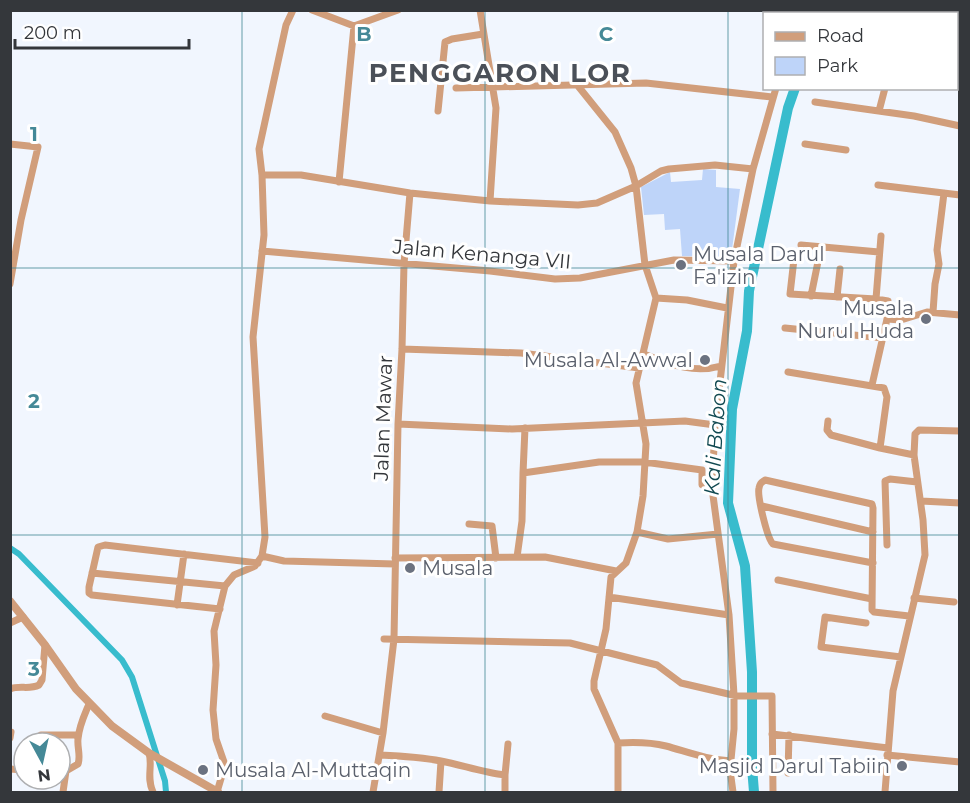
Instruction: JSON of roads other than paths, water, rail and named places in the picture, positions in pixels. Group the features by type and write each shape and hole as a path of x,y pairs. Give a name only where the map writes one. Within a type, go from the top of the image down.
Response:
{"street":[{"path":"10,601 45,645 68,679 112,726 149,753 217,792 225,765 216,739 213,710 216,665 214,631 225,586 234,575 251,569 260,560 265,533 253,326 264,235 259,155 286,25 293,10"},
{"path":"312,10 354,26 398,10"},
{"path":"480,10 496,113 490,201"},
{"path":"339,182 354,26"},
{"path":"438,111 445,42 483,34"},
{"path":"456,88 660,84 772,97"},
{"path":"578,86 615,132 631,168 636,186 645,265 656,298 636,383 646,444 643,496 637,532 626,563 611,577 606,628 594,689 618,743 618,792"},
{"path":"733,792 731,761 735,695 729,615 712,488 715,425 734,261 753,169 775,90"},
{"path":"879,111 884,90"},
{"path":"815,102 960,126"},
{"path":"10,144 38,147 21,220 10,284"},
{"path":"805,144 846,150"},
{"path":"262,175 301,175 410,193 490,201 588,205 636,186 661,171 715,165 753,169"},
{"path":"878,185 960,195"},
{"name":"Jalan Mawar","path":"373,792 380,755 394,639 398,424 404,264 410,193"},
{"path":"933,312 939,264 936,250 944,193"},
{"path":"876,299 881,236"},
{"path":"801,245 879,252"},
{"path":"812,296 821,247"},
{"name":"Jalan Kenanga VII","path":"262,251 561,279 580,278 645,265 686,260 734,261"},
{"path":"794,259 789,293 888,301 887,319 872,385"},
{"path":"837,297 840,269"},
{"path":"656,298 687,300 728,308"},
{"path":"887,319 901,320 927,312 960,315"},
{"path":"784,328 883,338"},
{"path":"402,349 521,353 639,368"},
{"path":"644,354 676,367 708,370 721,366"},
{"path":"788,372 884,388 886,392 880,448"},
{"path":"398,424 477,429 686,421 715,425"},
{"path":"828,421 827,430 831,435 914,455"},
{"path":"517,557 522,522 525,428"},
{"path":"885,792 893,691 925,555 925,534 914,455 915,434 919,430 960,431"},
{"path":"524,473 599,462 644,462 702,470 702,485 712,488"},
{"path":"887,545 885,481 890,479 917,483"},
{"path":"873,563 773,544 768,536 759,490 760,484 765,480 868,503 873,508 873,563 872,599 874,612 909,616"},
{"path":"921,501 960,503"},
{"path":"762,506 873,532"},
{"path":"469,524 492,526 496,558"},
{"path":"637,532 668,539 718,534"},
{"path":"220,609 92,595 89,591 98,547 284,561 545,557 616,571"},
{"path":"177,605 184,554"},
{"path":"92,573 225,586"},
{"path":"778,580 872,599"},
{"path":"609,597 729,615"},
{"path":"914,598 954,602"},
{"path":"10,622 23,617"},
{"path":"866,623 825,617 821,646 901,657"},
{"path":"384,639 566,643 657,665 681,683 735,695 772,696 773,792"},
{"path":"10,689 39,685 42,680 45,645"},
{"path":"72,767 78,764 80,759 78,735 89,704"},
{"path":"325,716 383,733"},
{"path":"10,732 10,738"},
{"path":"772,734 960,762"},
{"path":"72,735 78,735"},
{"path":"788,773 789,735"},
{"path":"618,743 637,742 663,746 698,757 731,761"},
{"path":"505,792 508,744"},
{"path":"149,753 151,760 148,772 153,792"},
{"path":"380,755 411,756 505,775"},
{"path":"439,792 441,761"}],"waterway":[{"name":"Kali Babon","path":"754,792 752,672 745,566 728,503 732,409 747,331 749,291 788,108 794,90"},
{"path":"10,548 19,554 122,660 132,677 165,781 166,792"}],"place":[{"name":"Musala Darul Fa'izin","path":"681,265"},
{"name":"Musala Nurul Huda","path":"926,319"},
{"name":"Musala Al-Awwal","path":"705,360"},
{"name":"Musala","path":"410,568"},
{"name":"Masjid Darul Tabiin","path":"902,766"},
{"name":"Musala Al-Muttaqin","path":"203,770"}],"district":[{"name":"PENGGARON LOR","path":"500,73"}]}
